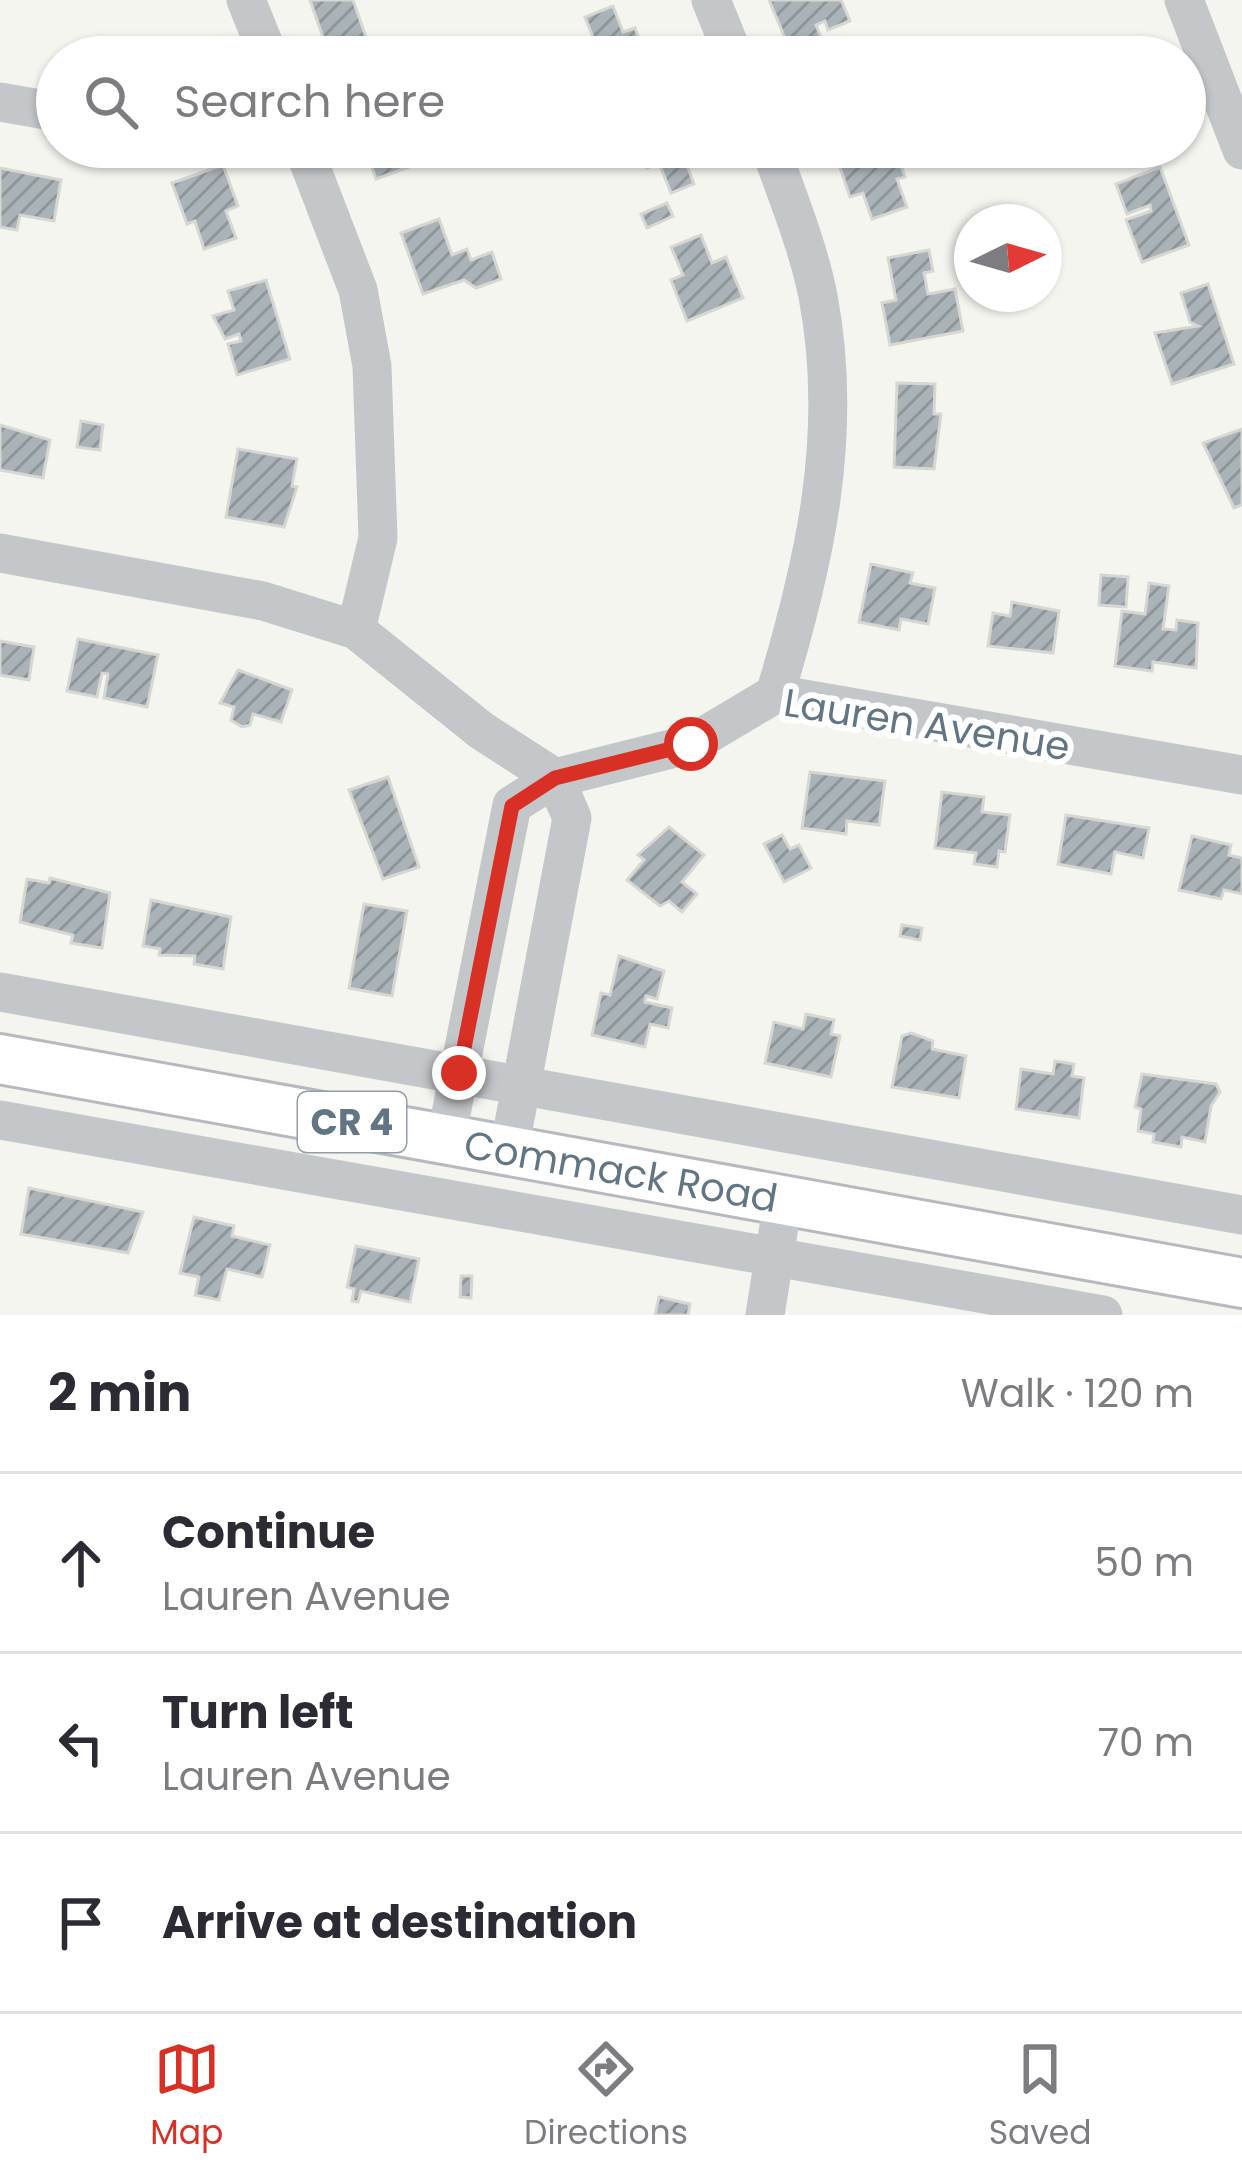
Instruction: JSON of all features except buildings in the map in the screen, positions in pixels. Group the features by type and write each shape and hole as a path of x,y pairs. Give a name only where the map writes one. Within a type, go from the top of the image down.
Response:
{"main road":[{"name":"Commack Road","path":"0,1059 1242,1283"}],"street":[{"path":"246,0 261,36"},
{"path":"711,0 726,36"},
{"path":"1184,0 1198,36"},
{"path":"1206,57 1242,150"},
{"path":"0,102 36,108"},
{"path":"311,168 358,290 372,366 378,538 356,630"},
{"path":"775,694 818,539 830,408 818,292 777,168"},
{"path":"0,554 262,601 356,630 482,731 555,778 572,818 508,1150"},
{"name":"Lauren Avenue","path":"446,1139 512,806 555,778 691,744 775,694 1242,775"},
{"path":"0,992 1242,1215"},
{"path":"0,1120 1103,1315"},
{"path":"765,1315 783,1201"}],"route":[{"path":"459,1073 512,806 555,778 691,744"}]}
